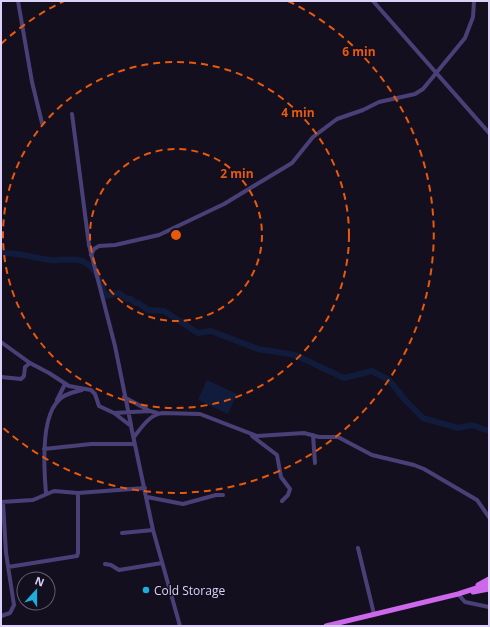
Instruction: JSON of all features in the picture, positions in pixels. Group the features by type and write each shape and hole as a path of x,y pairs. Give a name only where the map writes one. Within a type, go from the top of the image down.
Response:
{"main road":[{"path":"459,594 489,579"},
{"path":"459,594 489,584"},
{"path":"326,626 459,594 489,589"},
{"path":"473,592 489,593"}],"street":[{"path":"18,1 32,82 42,123"},
{"path":"372,1 489,133"},
{"path":"91,255 94,248 99,246 115,245 159,235 224,204 292,163 307,144 337,119 363,110 379,102 415,94 423,89 465,38 472,17 474,1"},
{"path":"72,114 91,255 115,346 124,397 146,497 162,563 180,626"},
{"path":"1,342 30,363 65,384 74,388 93,391 99,406 114,413 131,426"},
{"path":"1,377 21,379 24,376 25,367 30,363"},
{"path":"46,493 44,449 46,429 56,402 65,384"},
{"path":"56,402 63,397 84,389"},
{"path":"124,397 150,411"},
{"path":"114,413 127,411 150,411 158,413 200,414 252,436 277,455 281,477 290,489 288,495 282,501"},
{"path":"134,437 146,422 158,413"},
{"path":"252,436 304,433 338,437 372,455 420,466 477,500 489,517"},
{"path":"313,435 315,463"},
{"path":"44,449 91,444 135,444"},
{"path":"1,616 10,613 14,608 8,567 3,554 2,502 33,500 46,493 54,491 78,493 145,488"},
{"path":"8,567 77,556 78,493"},
{"path":"146,497 162,498 183,504 216,495 224,495"},
{"path":"122,533 154,530"},
{"path":"358,548 374,614"},
{"path":"105,564 119,570 162,563"},
{"path":"459,594 465,602 489,607"}],"water":[{"path":"207,380 237,394 228,414 198,400"}],"waterway":[{"path":"1,253 20,254 50,260 72,259 84,262 95,272 105,296 119,293 148,310 164,311 198,333 211,331 258,349 295,355 344,378 372,371 389,380 406,401 423,418 458,428 472,425 489,431"}],"place":[{"name":"Cold Storage","path":"146,590"}]}
